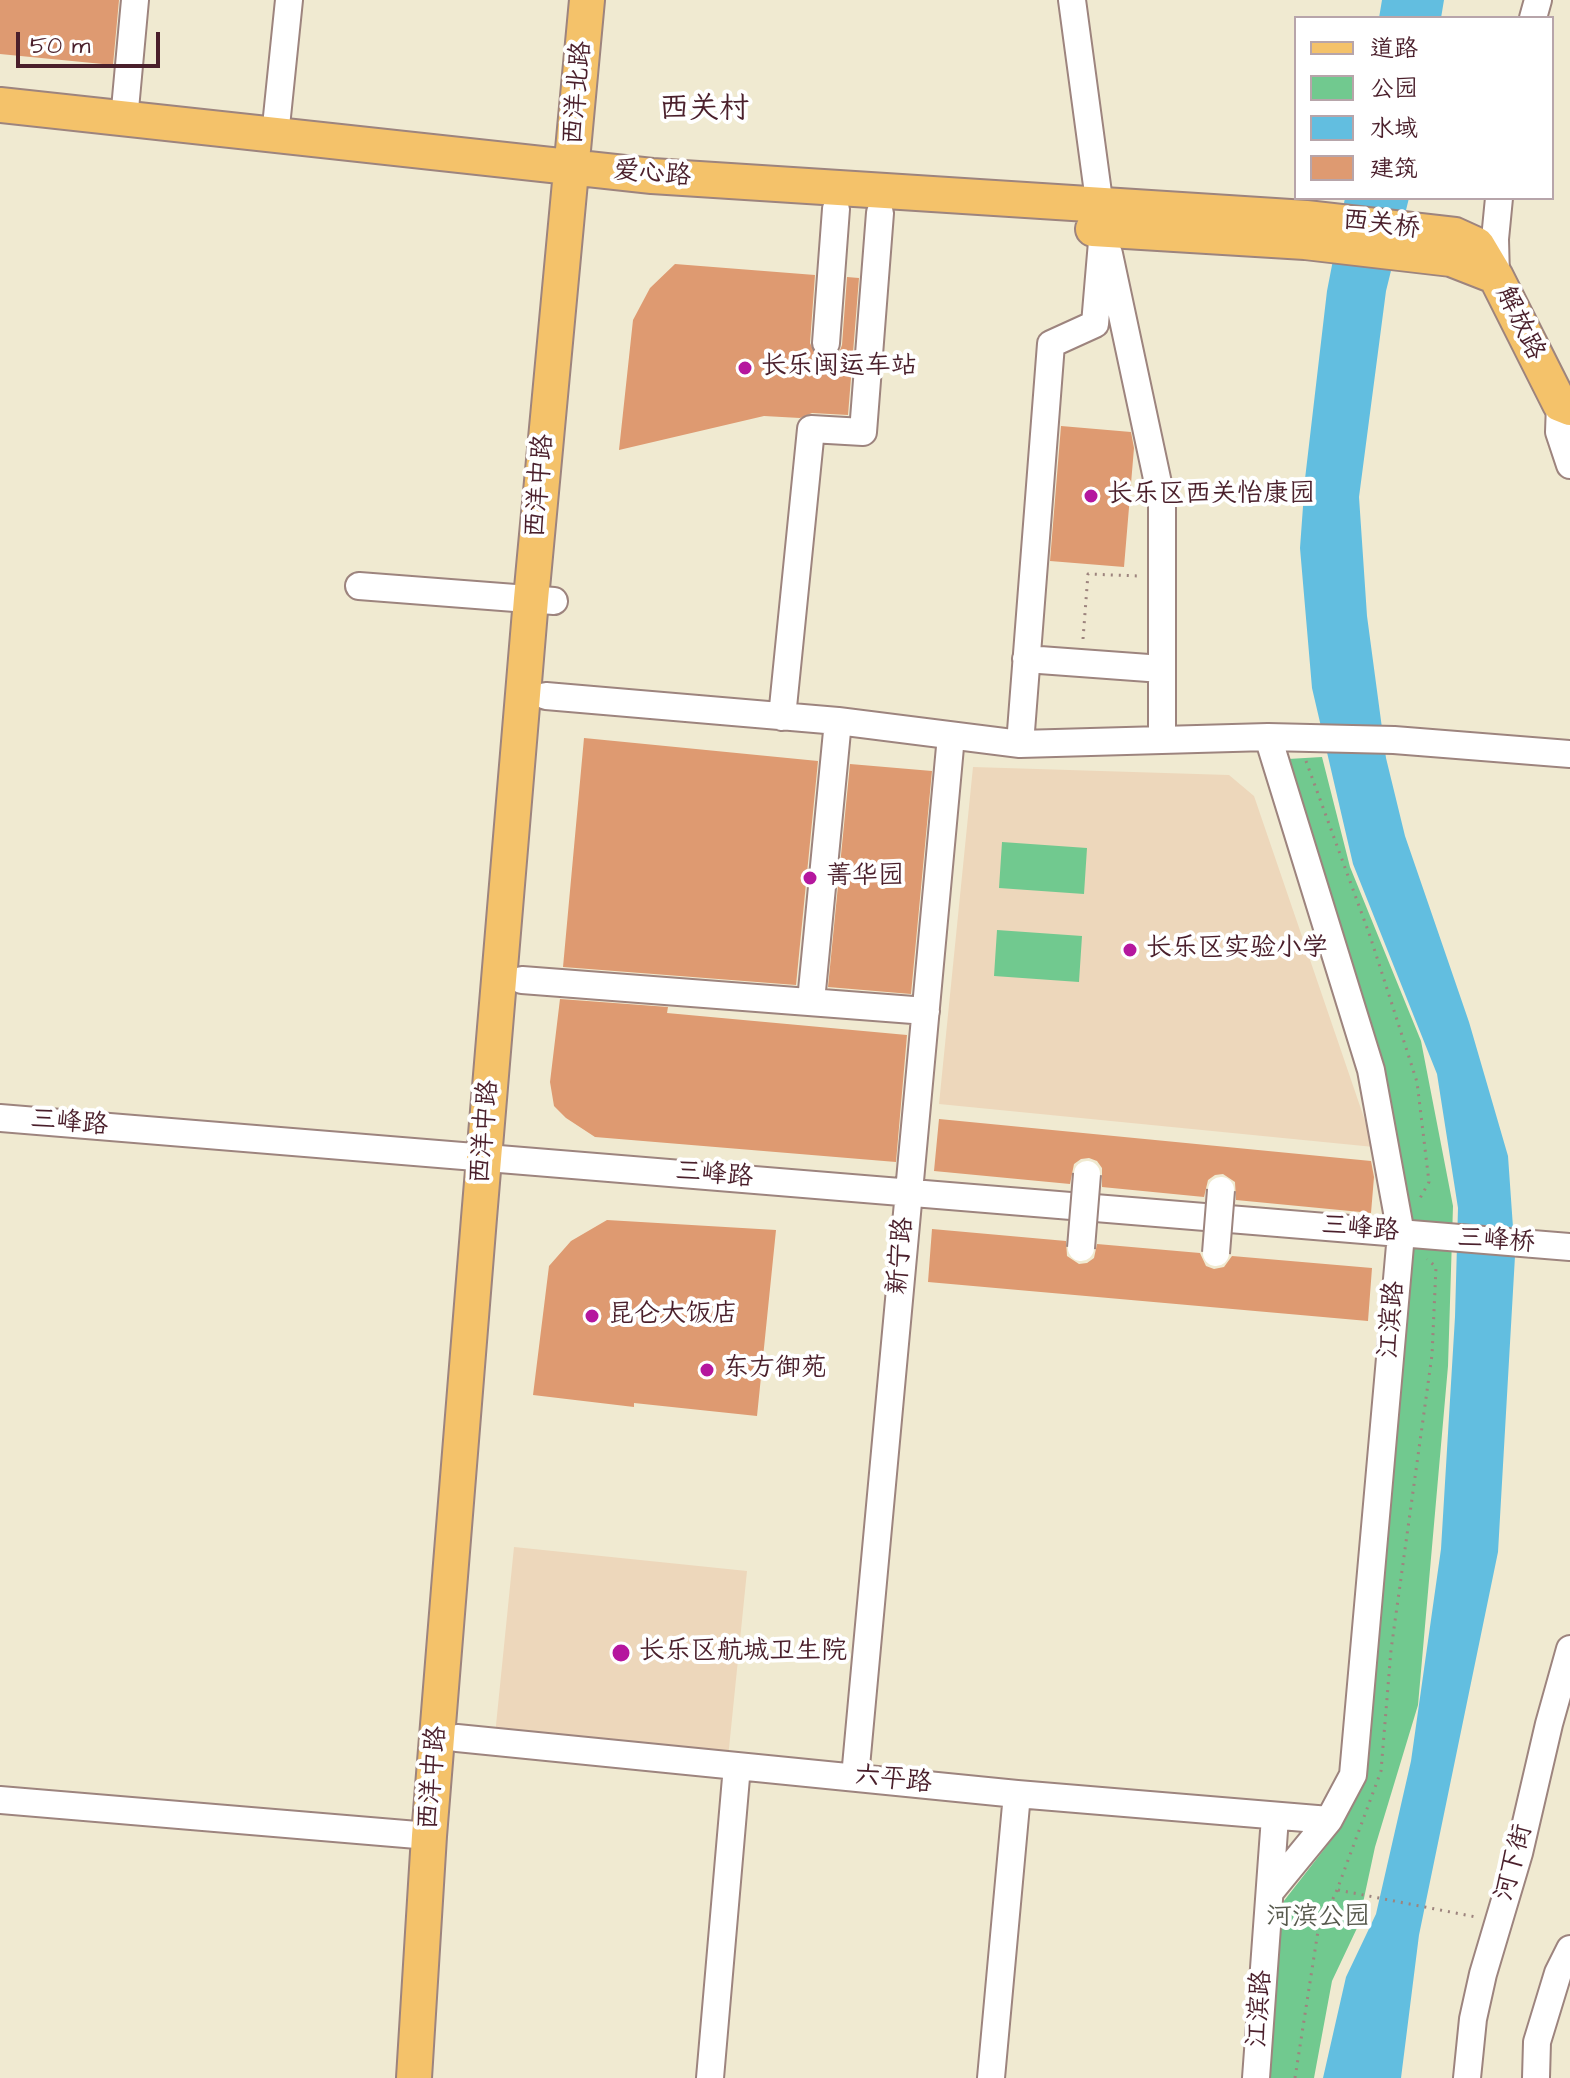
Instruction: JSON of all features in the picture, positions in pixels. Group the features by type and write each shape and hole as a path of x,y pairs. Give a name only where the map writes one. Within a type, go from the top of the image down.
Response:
{"main road":[{"name":"西洋北路","path":"582,178 587,0"},
{"name":"西洋北路","path":"582,178 609,0"},
{"name":"爱心路","path":"0,105 275,136 836,209 880,213 1102,218"},
{"name":"爱心路","path":"0,125 582,178 668,177 1102,218 1306,230"},
{"name":"西洋中路","path":"414,2078 440,1837 542,600 582,178"},
{"name":"西关桥","path":"1306,230 1453,247 1496,277"},
{"name":"解放路","path":"1496,277 1565,406"},
{"name":"西洋中路","path":"437,2078 440,1837 457,1738 495,1159 522,980 546,696 542,600"}],"street":[{"path":"124,120 135,0"},
{"path":"275,136 289,0"},
{"path":"1072,0 1102,218 1162,502 1162,740"},
{"path":"1496,277 1499,200"},
{"path":"826,343 836,209"},
{"path":"782,717 811,429 863,432 880,213"},
{"path":"1020,744 1051,344 1095,324 1102,218"},
{"path":"1565,406 1559,432 1570,465"},
{"path":"359,586 542,600"},
{"path":"1026,659 1162,669"},
{"path":"546,696 838,721 1020,744 1268,737 1310,749 1394,740 1570,754"},
{"path":"811,1001 838,721"},
{"name":"新宁路","path":"855,1777 951,736"},
{"name":"江滨路","path":"1268,737 1371,1070 1401,1234 1353,1775 1329,1820 1270,1892"},
{"path":"522,980 926,1011"},
{"name":"三峰路","path":"0,1118 1429,1236"},
{"path":"1081,1248 1087,1174"},
{"path":"1216,1253 1221,1190"},
{"name":"三峰桥","path":"1429,1236 1567,1247"},
{"name":"河下街","path":"1467,2078 1473,2019 1483,1974 1570,1649"},
{"name":"六平路","path":"457,1738 1017,1794 1329,1820"},
{"path":"710,2078 737,1766"},
{"path":"991,2078 1017,1794"},
{"path":"0,1800 440,1837"},
{"name":"江滨路","path":"1256,2078 1275,1817"},
{"path":"1536,2078 1537,2042 1558,1973 1570,1949"}],"path":[{"path":"1081,663 1088,574 1162,577"},
{"path":"1310,749 1417,1082 1429,1182 1401,1234"},
{"path":"1337,1890 1499,1922"}],"shaded area":[{"name":"长乐区实验小学","path":"973,767 1229,775 1254,796 1374,1147 939,1104"},
{"name":"长乐区航城卫生院","path":"514,1547 747,1571 728,1758 495,1735"}],"green space":[{"name":"河滨公园","path":"1322,757 1350,867 1421,1041 1453,1206 1448,1366 1418,1705 1375,1847 1358,1926 1332,1981 1314,2078 1263,2078 1280,1906 1336,1834 1365,1762 1410,1256 1288,759"},
{"path":"1002,842 1087,848 1084,894 999,888"},
{"path":"997,930 1082,936 1079,982 994,976"}],"water":[{"path":"1382,0 1444,0 1441,16 1379,16"},
{"path":"1345,200 1409,200 1386,291 1359,497 1367,616 1386,758 1405,836 1469,1022 1508,1156 1515,1256 1498,1552 1419,1935 1401,2078 1323,2078 1346,1977 1376,1914 1411,1761 1441,1549 1455,1317 1458,1208 1437,1074 1353,864 1312,688 1300,548 1327,291"}],"building":[{"path":"0,0 119,0 113,65 0,54"},
{"name":"长乐闽运车站","path":"675,264 815,275 810,343 816,356 826,359 839,353 842,345 847,277 859,278 848,415 812,413 800,418 764,416 619,450 633,320 650,288"},
{"name":"长乐区西关怡康园","path":"1061,426 1131,432 1134,448 1124,567 1050,561"},
{"path":"584,738 818,761 796,985 563,967"},
{"path":"850,764 932,771 911,994 828,987"},
{"path":"560,999 668,1007 667,1013 907,1035 896,1162 595,1137 554,1106 550,1082"},
{"path":"939,1119 1371,1161 1374,1177 1371,1213 1236,1200 1235,1182 1223,1174 1208,1180 1204,1197 1102,1187 1102,1168 1097,1161 1089,1158 1074,1164 1070,1184 934,1171"},
{"name":"昆仑大饭店","path":"607,1220 776,1230 757,1416 634,1403 634,1407 533,1395 549,1266 571,1241"},
{"path":"932,1229 1066,1241 1067,1256 1079,1264 1094,1258 1097,1244 1200,1253 1206,1266 1214,1269 1224,1267 1232,1256 1372,1268 1368,1321 928,1282"}],"place":[{"name":"长乐闽运车站","path":"745,368"},
{"name":"长乐区西关怡康园","path":"1091,496"},
{"name":"菁华园","path":"810,878"},
{"name":"长乐区实验小学","path":"1130,950"},
{"name":"昆仑大饭店","path":"592,1316"},
{"name":"东方御苑","path":"707,1370"},
{"name":"长乐区航城卫生院","path":"621,1653"}],"district":[{"name":"西关村","path":"704,111"}]}
